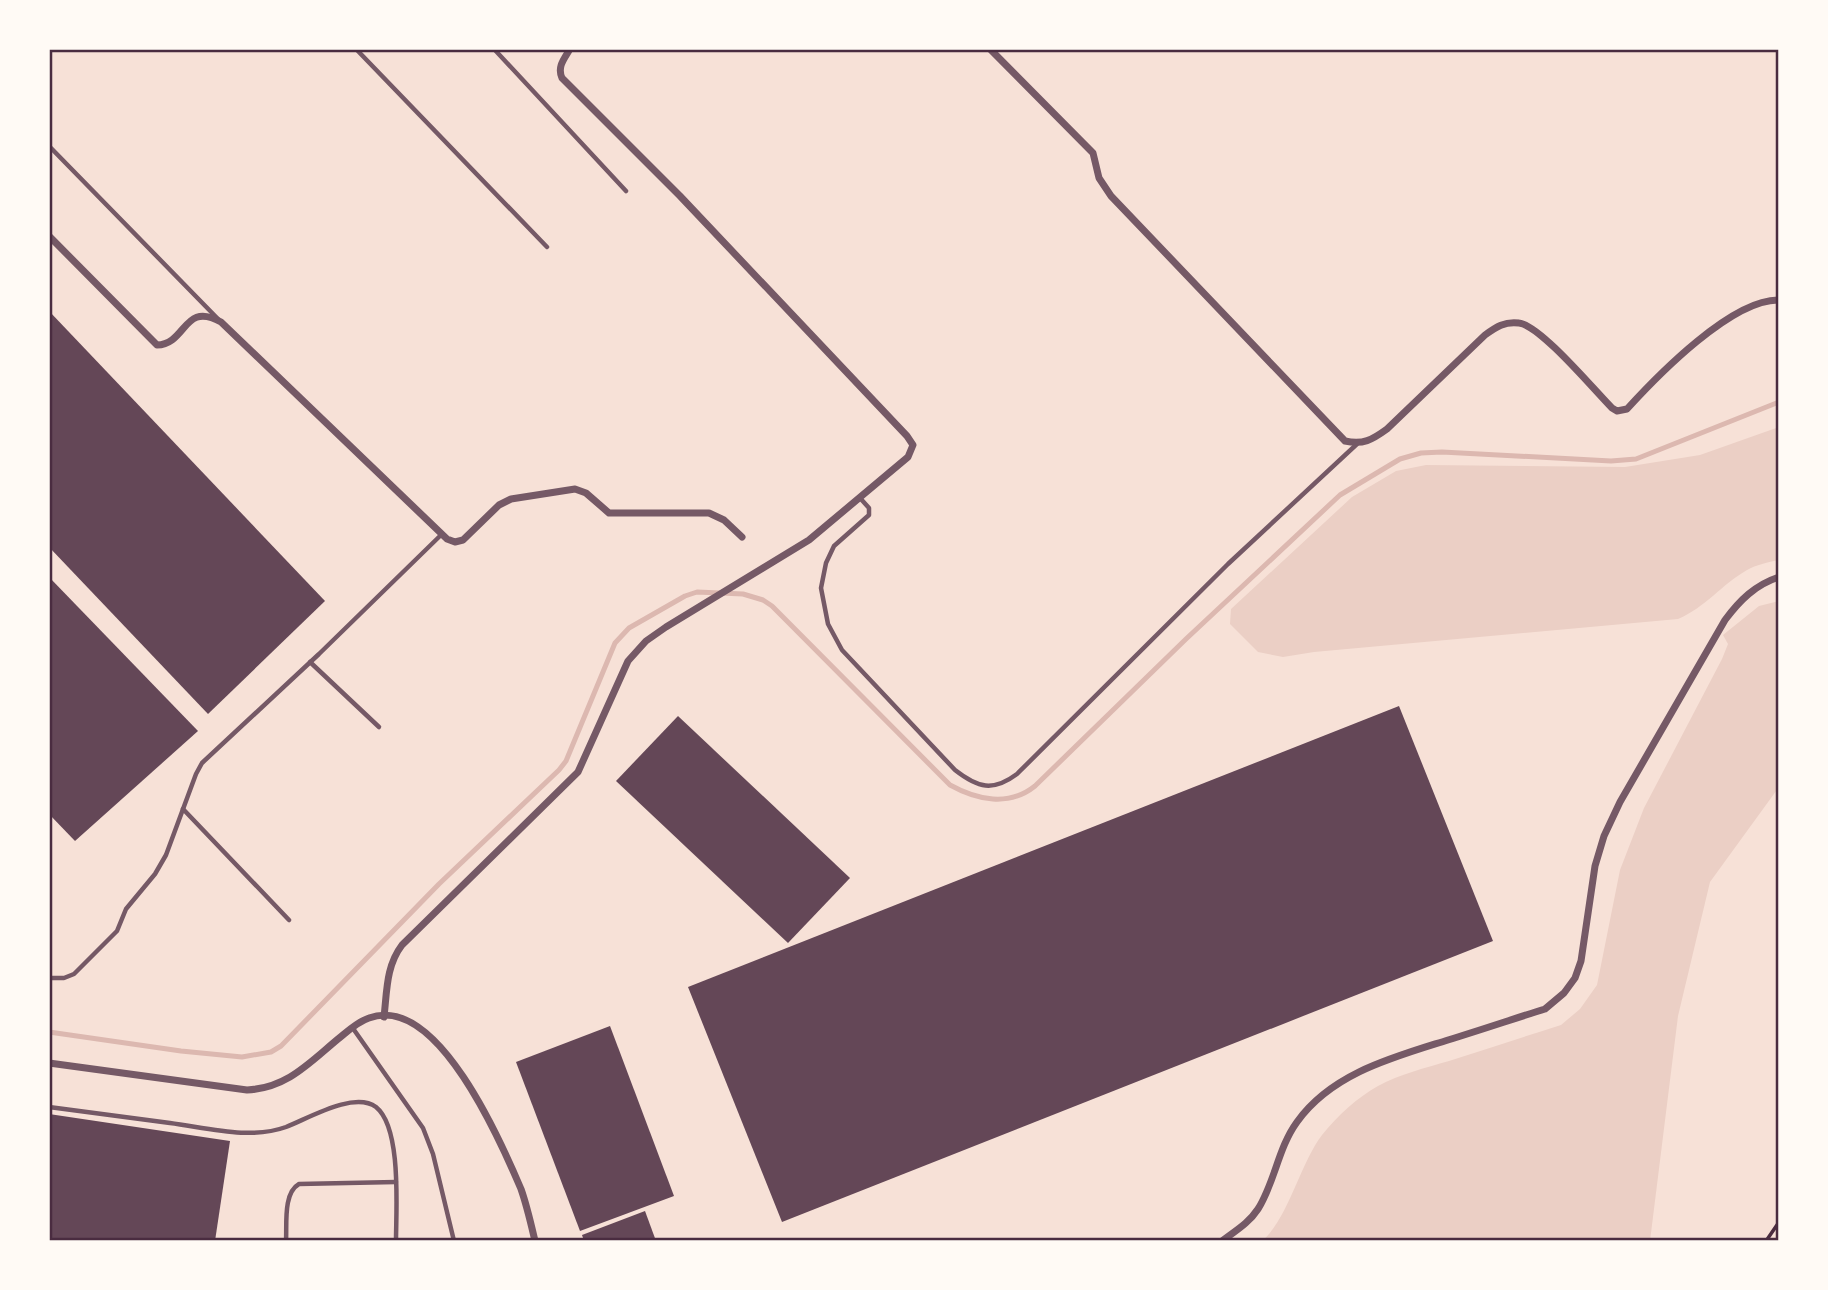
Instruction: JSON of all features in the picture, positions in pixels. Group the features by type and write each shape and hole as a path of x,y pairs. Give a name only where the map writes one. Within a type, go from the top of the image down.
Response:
{"street":[{"path":"384,1017 389,967 402,944 565,787 585,759 628,661 636,649 692,611 798,547 908,457 913,445 680,196 562,78 559,72 561,63 570,49"},
{"path":"990,49 1093,153 1099,178 1120,206 1345,441 1358,443 1372,440 1387,429 1485,335 1506,323 1529,325 1617,411 1627,409 1713,328 1755,305 1779,300"},
{"path":"49,236 157,345 169,342 195,317 209,316 221,322 442,534 455,542 463,540 499,505 511,499 566,489 586,493 609,513 709,513 724,520 741,537"},
{"path":"1222,1241 1247,1223 1258,1208 1294,1125 1309,1106 1330,1088 1352,1075 1401,1055 1545,1009 1564,993 1576,978 1581,961 1595,866 1604,836 1620,802 1725,620 1758,586 1779,577"},
{"path":"49,1063 247,1090 266,1089 287,1080 352,1027 372,1016 396,1017 416,1025 437,1042 458,1067 480,1105 521,1189 535,1241"}],"lane":[{"path":"356,49 547,247"},
{"path":"494,49 626,191"},
{"path":"49,146 221,322"},
{"path":"859,498 869,508 869,515 834,546 822,577 822,604 834,639 852,663 955,770 983,786 996,786 1017,774 1228,564 1358,443"},
{"path":"49,978 64,978 74,974 117,931 126,909 161,864 202,763 442,534"},
{"path":"310,662 379,727"},
{"path":"183,809 289,919"},
{"path":"352,1027 423,1128 433,1154 454,1241"},
{"path":"49,1107 247,1133 282,1128 354,1101 367,1102 378,1109 385,1119 394,1153 397,1182 396,1241"},
{"path":"286,1241 289,1195 293,1187 299,1184 397,1182"}],"path":[{"path":"1766,1241 1779,1222"}],"shaded area":[{"path":"1779,427 1779,560 1747,570 1678,619 1283,657 1258,652 1230,624 1231,609 1352,497 1396,471 1426,465 1625,467 1700,455"},
{"path":"1779,601 1779,787 1710,882 1678,1016 1650,1241 1262,1241 1287,1205 1322,1135 1341,1114 1363,1096 1404,1075 1561,1025 1580,1009 1597,985 1620,870 1644,808 1722,659 1728,644 1723,635 1759,606"}],"building":[{"path":"49,311 325,601 208,714 49,547"},
{"path":"49,577 198,731 75,841 49,814"},
{"path":"1399,706 1493,941 782,1222 688,987"},
{"path":"678,716 850,878 788,943 616,781"},
{"path":"610,1026 674,1196 580,1231 516,1062"},
{"path":"49,1114 230,1141 215,1241 49,1241"},
{"path":"645,1211 656,1241 584,1241 582,1235"}],"waterway":[{"path":"49,1032 242,1057 271,1052 281,1046 439,884 559,770 566,761 615,643 629,628 685,596 697,592 743,594 763,600 950,785 982,797 1004,799 1025,793 1035,786 1186,639 1340,495 1400,459 1421,453 1442,452 1611,461 1636,459 1779,402"}]}
